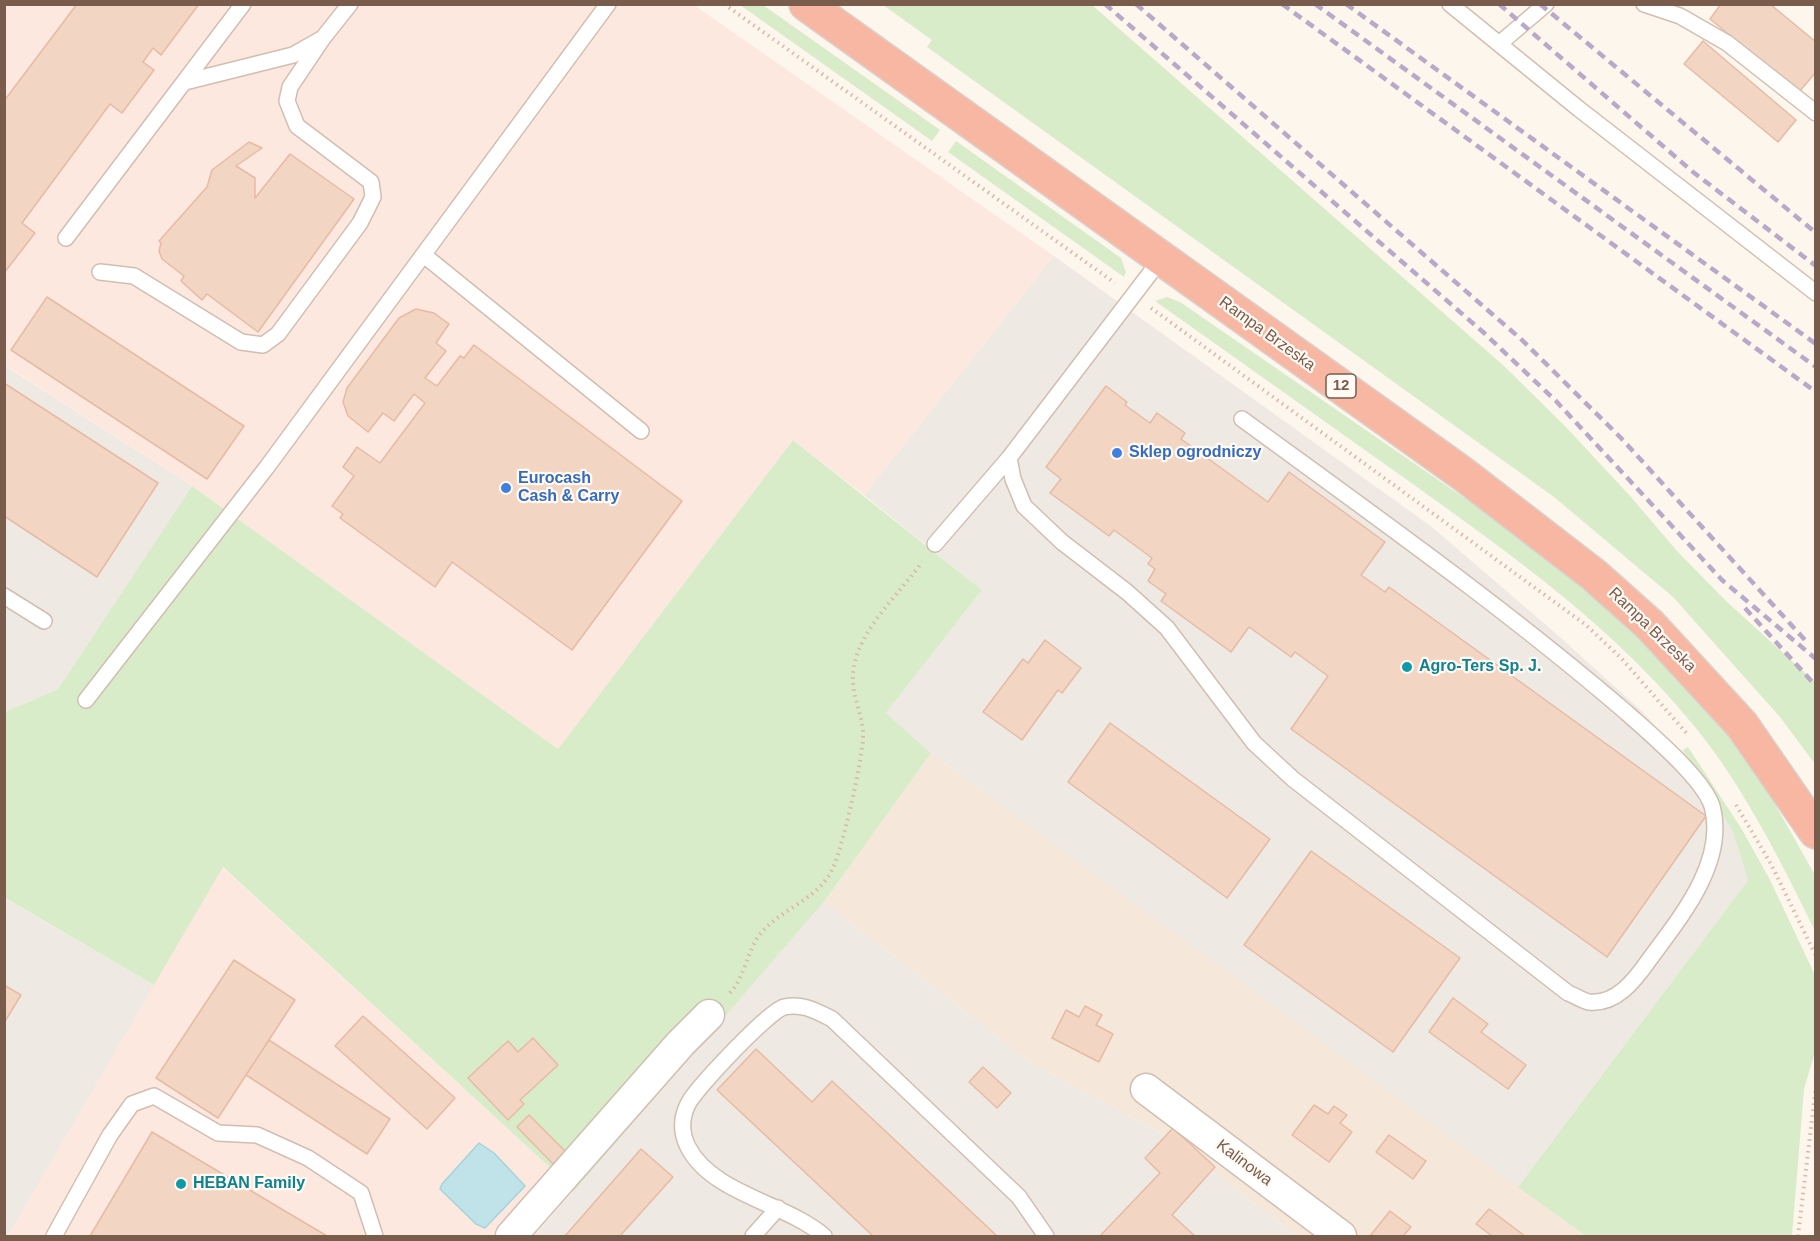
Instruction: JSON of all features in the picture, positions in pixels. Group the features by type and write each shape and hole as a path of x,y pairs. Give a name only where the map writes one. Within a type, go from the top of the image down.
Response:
{"highway":[{"name":"Rampa Brzeska","path":"806,4 1463,474 1594,575 1650,625 1742,725 1815,832"}],"street":[{"path":"511,1236 673,1051 709,1015"},
{"name":"Kalinowa","path":"1146,1089 1341,1236"}],"lane":[{"path":"66,238 243,4"},
{"path":"100,272 134,276 241,342 264,345 278,334 360,223 373,197 371,182 297,126 287,101 290,87 323,38 350,4"},
{"path":"86,700 267,467 425,256 608,4"},
{"path":"1450,4 1499,45 1815,292"},
{"path":"1499,45 1546,4"},
{"path":"1644,4 1680,16 1727,43 1815,113"},
{"path":"184,82 293,55 323,38"},
{"path":"425,256 641,431"},
{"path":"935,544 1010,458 1161,259"},
{"path":"1010,458 1013,480 1024,506 1062,542 1127,592 1167,628 1254,743 1293,779 1568,993 1589,1002 1615,997 1637,978 1673,927 1700,883 1710,861 1714,836 1713,809 1694,779 1657,740 1591,682 1413,545 1242,419"},
{"path":"4,596 44,621"},
{"path":"824,1236 778,1208 737,1190 703,1167 688,1147 681,1125 688,1102 752,1032 782,1007 806,1006 832,1019 1020,1197 1046,1236"},
{"path":"54,1236 110,1135 132,1104 154,1096 218,1133 257,1135 309,1158 361,1192 375,1236"},
{"path":"753,1236 778,1208"}],"path":[{"path":"709,1015 734,988 761,933 815,894 832,870 844,833 863,733 854,700 854,666 876,615 900,593 935,544"},
{"path":"1798,1236 1815,1086"}],"shaded area":[{"path":"4,5 694,5 1054,256 864,495 793,440 558,749 192,486 5,365"},
{"path":"1054,256 1432,527 1645,714 1678,753 1683,750 1733,832 1748,880 1518,1187 931,753 886,713 982,590 864,495"},
{"path":"4,365 192,486 58,689 5,712"},
{"path":"931,753 1586,1236 1297,1236 1161,1133 1034,1065 824,902"},
{"path":"222,867 557,1174 502,1236 8,1236"},
{"path":"4,898 154,985 8,1236 4,1236"},
{"path":"824,902 1034,1065 1161,1133 1297,1236 534,1236"}],"green space":[{"path":"740,5 763,5 940,130 932,141"},
{"path":"883,5 1092,5 1504,366 1565,426 1677,551 1725,600 1815,682 1815,764 1780,717 1673,597 1554,497 927,47 932,40"},
{"path":"956,141 1121,258 1126,272 1124,277 948,152"},
{"path":"1167,297 1180,302 1495,519 1618,613 1715,715 1759,776 1815,875 1815,931 1775,852 1729,774 1695,727 1631,657 1597,625 1524,565 1155,301"},
{"path":"793,440 982,590 886,713 931,753 824,902 573,1192 557,1174 223,867 154,985 5,898 5,712 58,689 192,486 558,749"},
{"path":"1688,747 1741,828 1769,878 1815,975 1815,1052 1804,1089 1792,1236 1586,1236 1518,1187 1748,880 1733,832 1683,750"}],"water":[{"path":"479,1143 494,1153 525,1186 485,1228 476,1224 440,1189"}],"building":[{"path":"77,4 199,4 161,55 153,48 143,62 154,70 122,113 110,104 22,223 35,233 4,273 4,101"},
{"path":"1721,4 1770,4 1816,42 1816,72 1799,92 1710,19"},
{"path":"1703,41 1796,120 1778,142 1684,64"},
{"path":"249,142 262,148 236,166 255,178 255,198 290,154 354,199 258,332 207,294 202,300 181,281 184,276 162,259 159,251 161,243 159,241 207,187 212,170"},
{"path":"47,297 244,426 207,479 11,350"},
{"name":"Eurocash Cash & Carry","path":"416,309 434,313 449,324 436,343 446,351 425,378 437,386 460,356 464,358 474,345 682,501 572,650 452,562 435,587 340,518 343,514 332,506 354,476 343,467 357,447 380,463 425,403 414,394 394,421 383,413 368,432 348,416 343,402 347,388 399,318"},
{"path":"4,383 158,483 97,577 4,516"},
{"name":"Agro-Ters Sp. J.","path":"1106,386 1127,402 1125,405 1150,423 1157,413 1185,433 1181,439 1268,502 1289,472 1385,542 1361,575 1385,592 1389,587 1706,816 1607,957 1291,729 1328,676 1295,652 1291,657 1249,627 1231,652 1161,601 1166,594 1148,581 1155,569 1148,564 1152,558 1114,530 1109,536 1050,493 1061,479 1046,467"},
{"path":"1045,640 1081,668 1062,693 1058,690 1022,740 983,712 1023,659 1028,663"},
{"path":"1110,723 1270,839 1227,898 1068,782"},
{"path":"1311,851 1460,958 1393,1052 1244,945"},
{"path":"234,960 295,1000 218,1118 156,1078"},
{"path":"4,985 21,995 4,1023"},
{"path":"1453,998 1488,1024 1481,1032 1526,1065 1508,1089 1429,1032"},
{"path":"1085,1006 1102,1015 1096,1025 1113,1034 1099,1062 1052,1038 1066,1010 1079,1017"},
{"path":"363,1016 455,1098 427,1129 335,1046"},
{"path":"533,1038 558,1065 520,1100 524,1104 508,1120 468,1078 508,1041 518,1052"},
{"path":"269,1040 390,1119 367,1154 246,1075"},
{"path":"756,1049 812,1102 832,1081 997,1236 873,1236 717,1090"},
{"path":"983,1067 1011,1093 997,1108 969,1082"},
{"path":"1314,1105 1328,1114 1334,1106 1347,1115 1340,1123 1352,1132 1329,1162 1292,1135"},
{"path":"529,1115 565,1151 553,1164 517,1127"},
{"path":"1173,1128 1215,1167 1172,1215 1195,1236 1100,1236 1160,1173 1145,1158"},
{"name":"HEBAN Family","path":"152,1132 327,1236 90,1236"},
{"path":"1389,1135 1426,1161 1413,1179 1376,1152"},
{"path":"641,1149 673,1177 620,1236 565,1236"},
{"path":"1489,1209 1525,1236 1492,1236 1476,1224"},
{"path":"1390,1211 1411,1227 1403,1236 1370,1236"}],"railway":[{"path":"1105,4 1483,332 1556,401 1722,580 1816,659"},
{"path":"1136,4 1522,340 1621,438 1805,640"},
{"path":"1282,4 1816,392"},
{"path":"1315,4 1816,367"},
{"path":"1346,4 1816,344"},
{"path":"1499,4 1693,172 1816,266"},
{"path":"1540,4 1816,233"},
{"path":"1745,608 1816,686"}],"place":[{"name":"Sklep ogrodniczy","path":"1117,453"},
{"name":"Eurocash Cash & Carry","path":"506,488"},
{"name":"Agro-Ters Sp. J.","path":"1407,667"},
{"name":"HEBAN Family","path":"181,1184"}]}
